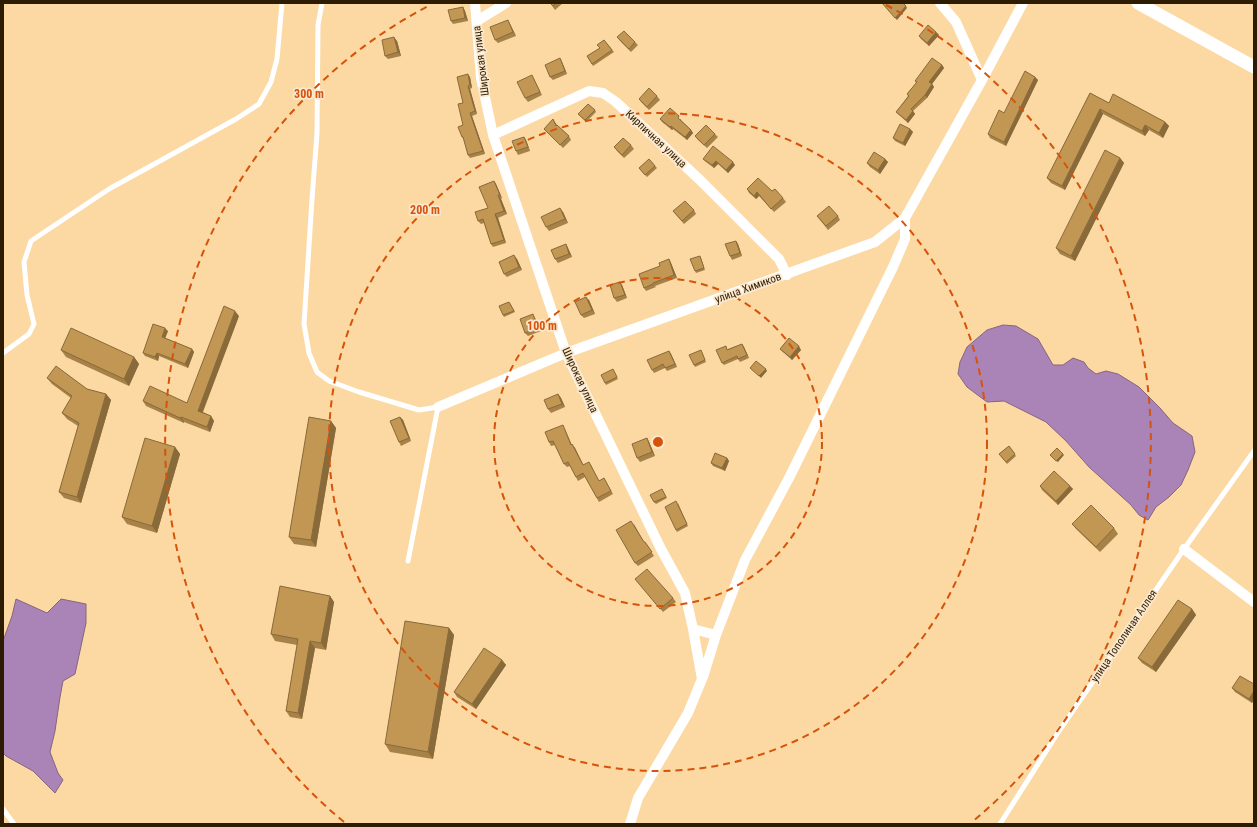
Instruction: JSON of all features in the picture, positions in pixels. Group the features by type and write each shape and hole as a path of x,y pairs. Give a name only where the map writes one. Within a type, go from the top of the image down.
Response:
{"street":[{"name":"Широкая улица","path":"475,3 481,78 493,135 566,353 661,549 685,593 702,679"},
{"path":"477,21 506,3"},
{"path":"940,3 956,22 982,80"},
{"name":"улица Химиков","path":"438,407 566,353 875,242 905,218 1023,3"},
{"path":"1138,3 1254,67"},
{"name":"Кирпичная улица","path":"493,135 589,92 603,94 616,102 700,180 779,259 787,274"},
{"path":"630,824 638,798 688,713 702,679 716,635 745,560 789,478 893,267 905,239 905,218"},
{"path":"1184,549 1254,602"},
{"path":"693,629 716,635"}],"lane":[{"path":"3,354 29,334 34,324 27,295 24,262 31,240 109,189 259,104 271,82 277,59 282,3"},
{"path":"322,3 318,25 317,133 304,324 308,353 317,372 329,381 359,392 419,410 438,407 408,561"},
{"name":"улица Тополиная Аллея","path":"1000,824 1059,731 1184,549 1254,451"},
{"path":"3,809 14,824"}],"shaded area":[{"path":"1003,325 1016,326 1038,339 1053,365 1063,365 1073,358 1084,362 1088,368 1096,374 1106,371 1118,374 1139,387 1173,423 1192,436 1195,452 1181,485 1156,507 1148,520 1139,515 1131,505 1089,467 1066,441 1046,422 1004,401 987,402 967,387 958,374 960,362 967,347 987,330"},
{"path":"16,599 47,613 61,599 86,604 86,623 75,674 63,681 50,752 58,773 63,780 55,793 33,771 3,753 3,641 12,616"}],"building":[{"path":"882,3 903,3 906,6 895,18"},
{"path":"463,7 465,18 451,21 448,10"},
{"path":"508,20 513,32 495,40 490,27"},
{"path":"928,25 936,32 927,43 919,36"},
{"path":"624,31 635,42 629,49 617,37"},
{"path":"394,37 398,52 385,56 382,40"},
{"path":"604,40 612,50 592,64 587,56 600,48 597,45"},
{"path":"560,58 565,71 550,77 545,65"},
{"path":"932,58 942,65 929,82 932,84 925,95 911,109 913,111 906,120 896,112 909,96 907,94 917,82 915,81"},
{"path":"1025,71 1035,77 1004,142 988,134 999,110 1004,113"},
{"path":"468,74 470,85 468,86 475,111 470,113 483,151 468,155 463,137 458,127 463,125 458,104 463,103 457,77"},
{"path":"532,75 540,92 525,98 517,82"},
{"path":"649,88 657,96 647,107 639,99"},
{"path":"1090,93 1109,103 1113,94 1165,122 1159,133 1145,125 1142,131 1100,109 1062,186 1047,178"},
{"path":"588,104 595,110 585,120 578,114"},
{"path":"670,108 691,130 685,137 660,119"},
{"path":"553,119 556,126 557,125 569,136 560,145 544,129"},
{"path":"900,124 910,129 903,143 893,138"},
{"path":"706,125 715,134 704,145 695,136"},
{"path":"524,137 528,147 516,151 512,141"},
{"path":"623,138 631,145 622,155 614,147"},
{"path":"713,146 733,162 726,170 716,161 712,165 703,159"},
{"path":"1105,150 1120,158 1071,256 1056,248"},
{"path":"874,152 885,159 878,170 867,163"},
{"path":"649,159 655,166 645,175 639,168"},
{"path":"758,178 772,191 775,189 783,198 771,209 757,192 754,196 747,189"},
{"path":"494,181 500,195 498,195 504,211 495,214 504,240 491,244 483,219 478,221 475,212 488,208 479,187"},
{"path":"685,201 694,210 682,221 673,211"},
{"path":"829,206 838,216 826,226 817,216"},
{"path":"560,208 565,219 546,227 541,217"},
{"path":"736,241 740,253 730,256 725,244"},
{"path":"566,244 569,254 555,259 551,250"},
{"path":"514,255 519,267 504,274 499,262"},
{"path":"700,256 704,268 695,271 690,259"},
{"path":"669,259 674,275 644,288 639,274 660,266 659,263"},
{"path":"620,282 625,295 614,298 610,285"},
{"path":"586,297 592,310 581,315 575,302"},
{"path":"509,302 514,311 503,315 499,306"},
{"path":"224,306 235,311 198,411 211,416 207,427 181,417 180,418 143,401 150,386 187,403"},
{"path":"533,314 538,328 525,333 520,319"},
{"path":"153,324 165,328 162,337 192,349 185,364 157,353 155,357 143,353"},
{"path":"71,328 134,357 124,379 61,350"},
{"path":"789,338 799,346 790,357 780,349"},
{"path":"742,344 747,355 738,359 737,356 722,363 716,350 726,346 727,350"},
{"path":"701,350 705,360 694,365 689,355"},
{"path":"669,351 675,364 665,368 663,364 652,370 647,360"},
{"path":"756,361 766,369 759,376 750,368"},
{"path":"56,366 87,389 106,394 77,497 59,492 79,423 62,413 72,396 47,378"},
{"path":"613,369 617,377 605,383 601,375"},
{"path":"558,394 562,404 548,409 544,400"},
{"path":"309,417 331,421 311,540 289,537"},
{"path":"400,417 409,438 399,442 390,421"},
{"path":"563,425 571,445 572,444 583,465 589,462 599,481 604,478 611,491 597,498 583,473 576,477 568,462 564,464 553,441 549,442 545,432"},
{"path":"145,438 175,447 152,526 122,517"},
{"path":"647,438 652,452 637,458 632,444"},
{"path":"1009,446 1015,454 1006,462 999,454"},
{"path":"1057,448 1063,454 1056,461 1050,455"},
{"path":"715,453 727,458 722,468 711,463"},
{"path":"1054,471 1070,486 1056,501 1040,486"},
{"path":"662,489 666,497 654,502 650,495"},
{"path":"676,501 687,524 676,530 665,507"},
{"path":"1091,505 1114,528 1096,547 1072,524"},
{"path":"631,521 652,552 635,563 616,530"},
{"path":"647,569 673,598 660,609 635,579"},
{"path":"280,586 330,596 321,643 310,641 298,713 286,711 298,639 271,634"},
{"path":"1178,600 1192,609 1152,667 1138,658"},
{"path":"405,621 449,628 428,752 385,744"},
{"path":"484,648 502,660 472,704 454,692"},
{"path":"1240,676 1254,684 1254,691 1249,699 1232,688"}]}
